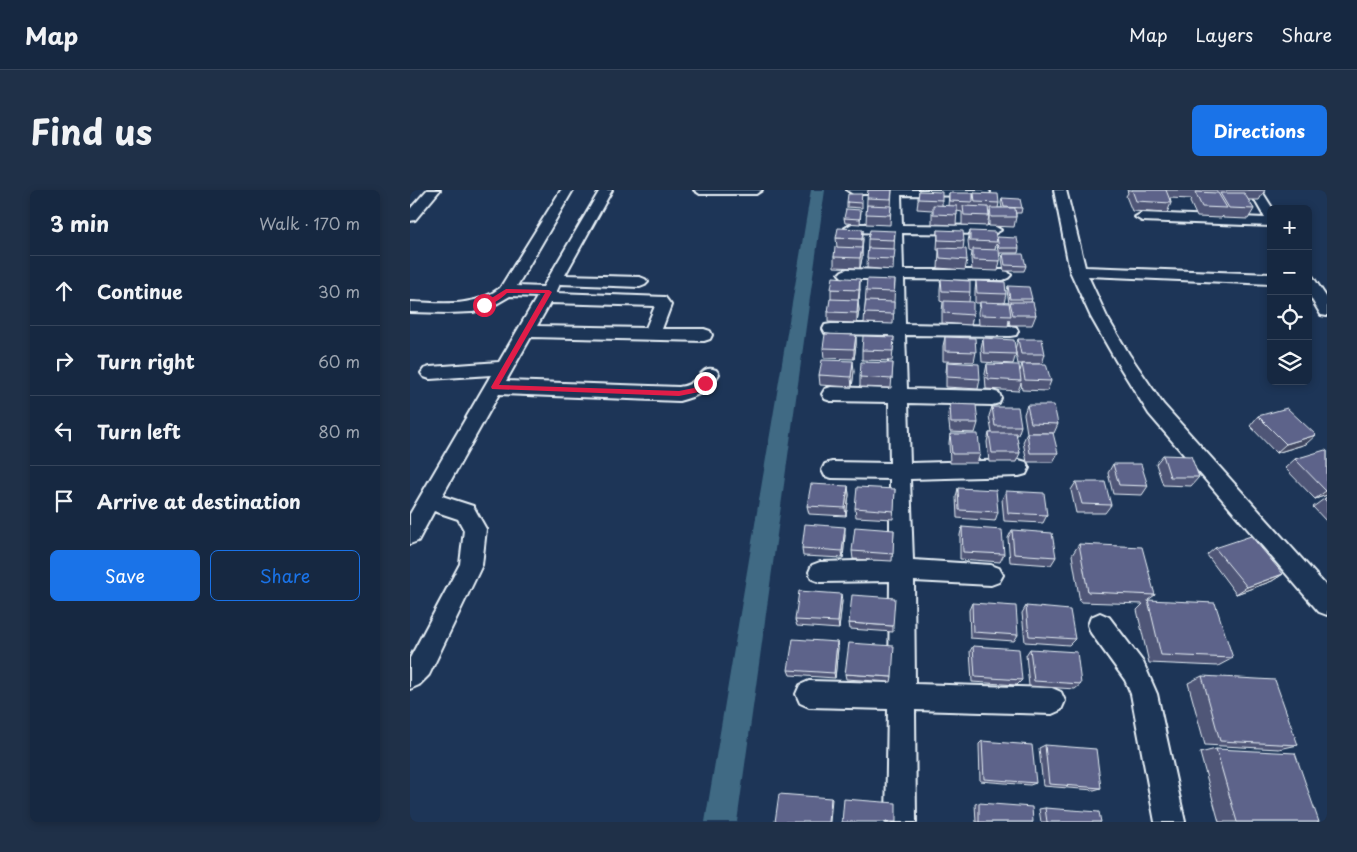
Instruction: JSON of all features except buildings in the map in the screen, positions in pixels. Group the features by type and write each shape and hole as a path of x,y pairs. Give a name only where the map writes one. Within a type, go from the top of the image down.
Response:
{"street":[{"path":"410,217 434,190"},
{"path":"410,307 475,307 491,302 506,291 567,190"},
{"path":"410,534 606,190"},
{"path":"700,190 756,190"},
{"path":"853,190 983,192"},
{"path":"894,190 902,570 901,822"},
{"path":"1060,190 1078,271 1098,317 1156,409 1327,604"},
{"path":"1255,190 1267,210"},
{"path":"1142,217 1267,222"},
{"path":"852,228 994,230"},
{"path":"1078,271 1267,279"},
{"path":"848,274 1003,276"},
{"path":"506,291 640,282"},
{"path":"1312,285 1327,311"},
{"path":"550,289 661,302 663,309 652,334"},
{"path":"831,329 1010,331"},
{"path":"526,332 704,335"},
{"path":"430,373 505,368"},
{"path":"494,387 679,394 696,390 705,383 710,374"},
{"path":"831,394 992,398"},
{"path":"832,470 900,471 1019,468"},
{"path":"410,676 420,666 471,565 475,529 464,512 429,501"},
{"path":"820,572 902,570 991,575"},
{"path":"1100,625 1134,670 1144,694 1170,822"},
{"path":"809,694 1052,701"}],"waterway":[{"path":"721,822 818,190"}],"route":[{"path":"484,305 500,297 506,291 549,292 494,387 679,394 696,390 705,383"}]}
